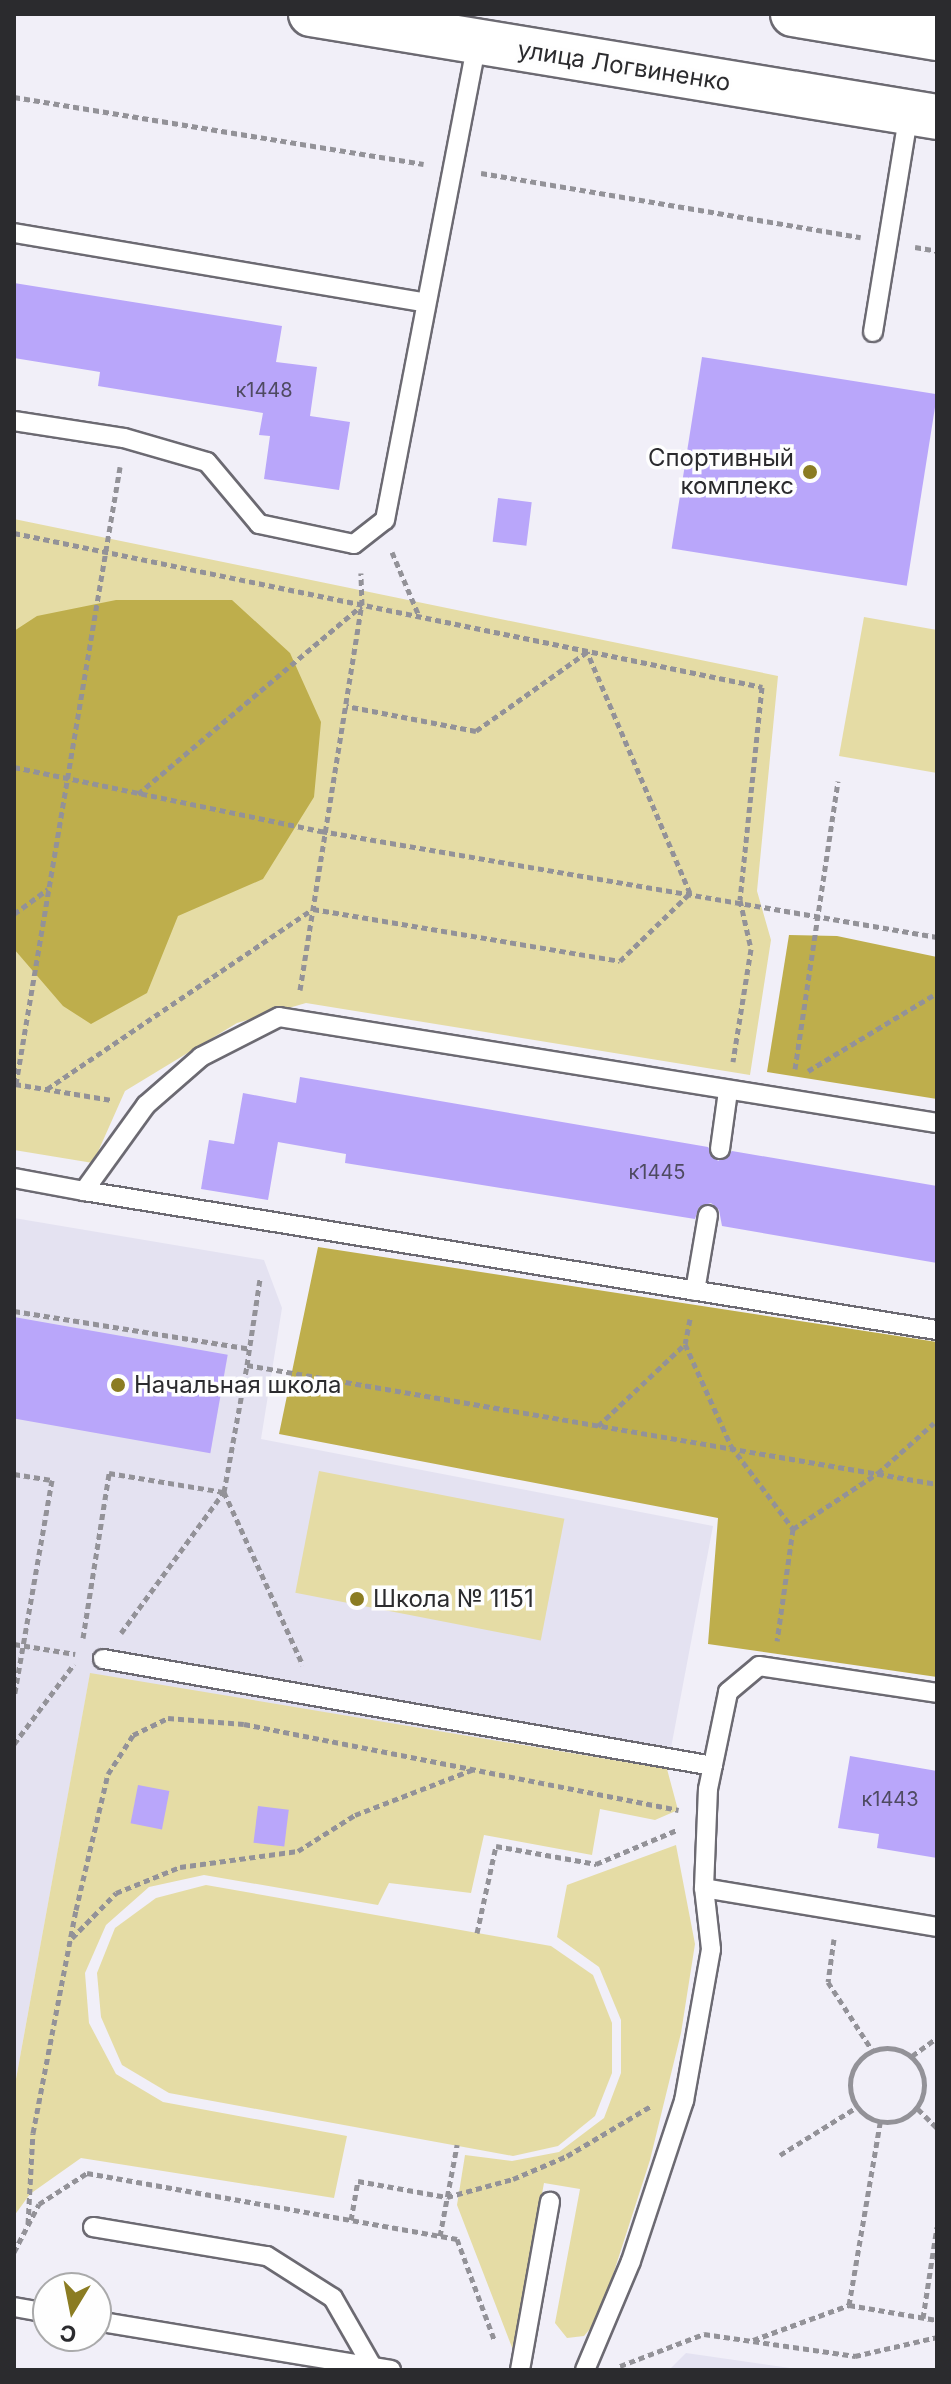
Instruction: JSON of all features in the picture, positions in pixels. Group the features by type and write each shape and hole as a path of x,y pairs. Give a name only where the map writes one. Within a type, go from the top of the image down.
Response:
{"main road":[{"name":"улица Логвиненко","path":"311,14 923,115"},
{"path":"793,14 937,38"}],"lane":[{"path":"14,421 124,438 207,462 259,524 354,544 380,524 424,302 456,169 477,42"},
{"path":"873,332 923,115"},
{"path":"14,233 424,302"},
{"path":"84,1191 146,1105 201,1057 279,1017 937,1123"},
{"path":"720,1149 728,1091"},
{"path":"14,1178 937,1330"},
{"path":"695,1291 708,1215"},
{"path":"103,1659 713,1766"},
{"path":"585,2370 631,2261 687,2082 711,1949 704,1888 707,1817 713,1766 728,1692 759,1666 937,1693"},
{"path":"704,1888 937,1927"},
{"path":"520,2370 550,2202"},
{"path":"93,2227 267,2256 333,2298 381,2368"},
{"path":"112,2324 381,2368"}],"path":[{"path":"124,438 15,1084 146,1105"},
{"path":"380,524 420,617"},
{"path":"14,533 106,549 762,687 740,900 751,949 728,1091"},
{"path":"294,1020 362,605 360,540"},
{"path":"138,794 362,605"},
{"path":"346,706 476,731 587,652"},
{"path":"587,652 690,893"},
{"path":"14,767 326,832 815,912 937,937"},
{"path":"838,781 815,912 793,1080 937,993"},
{"path":"14,914 49,888"},
{"path":"47,1089 313,909 620,961 690,893"},
{"path":"103,1659 224,1492 260,1279"},
{"path":"695,1291 685,1344 731,1446 793,1529 774,1668"},
{"path":"14,1311 250,1349"},
{"path":"598,1426 685,1344"},
{"path":"247,1365 731,1446 937,1484"},
{"path":"793,1529 878,1473 934,1423"},
{"path":"14,1744 80,1655 109,1473 224,1492"},
{"path":"14,1474 52,1480 14,1697"},
{"path":"224,1492 316,1695"},
{"path":"14,1644 80,1655"},
{"path":"28,2224 33,2133 71,1939 108,1774 133,1735 168,1718 244,1724 707,1817"},
{"path":"71,1939 116,1893 180,1867 298,1851 355,1815 475,1768"},
{"path":"477,1933 496,1846 596,1864 707,1817"},
{"path":"838,1910 828,1982 872,2050"},
{"path":"912,2056 937,2038"},
{"path":"892,2046 912,2056 923,2072 926,2091 918,2109 880,2123 857,2107 849,2079 857,2062 872,2050 892,2046"},
{"path":"351,2220 358,2181 447,2197 513,2179 567,2156 687,2082"},
{"path":"780,2155 857,2107"},
{"path":"918,2109 937,2128"},
{"path":"849,2305 880,2123"},
{"path":"440,2236 457,2145"},
{"path":"923,2318 937,2227"},
{"path":"750,2341 849,2305 937,2320"},
{"path":"608,2370 704,2334 855,2356 937,2337"}],"shaded area":[{"path":"14,519 778,676 757,891 771,940 750,1075 306,1003 237,1023 125,1091 93,1163 14,1150"},
{"path":"116,600 232,600 290,653 321,722 314,797 263,879 178,916 147,993 91,1024 63,1006 14,949 14,631 37,616"},
{"path":"864,617 937,630 937,773 839,756"},
{"path":"789,935 837,936 937,957 937,1099 767,1072"},
{"name":"Школа № 1151","path":"14,1218 264,1260 282,1308 261,1439 713,1526 667,1769 90,1674 14,2090"},
{"path":"318,1247 937,1342 937,1677 708,1644 718,1518 279,1434"},
{"path":"319,1471 564,1519 541,1640 295,1593"},
{"path":"90,1673 667,1769 678,1810 655,1820 600,1809 592,1855 484,1835 471,1893 389,1883 378,1905 204,1875 149,1887 106,1925 85,1973 89,2023 116,2074 163,2102 347,2136 334,2198 81,2158 30,2194 14,2216 14,2090"},
{"path":"676,1845 695,1944 681,2033 650,2160 599,2318 584,2336 567,2338 555,2323 580,2189 544,2183 513,2350 457,2205 465,2155 512,2161 559,2152 604,2118 621,2073 621,2020 599,1967 557,1937 567,1885"},
{"path":"206,1885 551,1946 593,1975 612,2023 612,2073 595,2116 558,2146 513,2156 169,2093 122,2065 101,2017 97,1973 115,1928 156,1898"},
{"path":"686,2353 804,2370 669,2370"}],"building":[{"path":"14,283 282,326 276,362 317,367 310,416 350,422 339,490 264,479 270,436 259,435 263,413 98,386 100,372 14,358"},
{"name":"Спортивный комплекс","path":"702,357 937,394 907,586 672,549"},
{"path":"498,498 532,502 526,546 493,542"},
{"path":"300,1077 708,1147 718,1161 732,1151 937,1186 937,1263 722,1226 719,1210 711,1203 699,1207 695,1219 345,1163 346,1154 278,1142 268,1200 201,1189 209,1140 234,1144 243,1093 296,1103"},
{"name":"Начальная школа","path":"14,1317 228,1355 210,1453 14,1419"},
{"path":"850,1756 937,1771 937,1858 877,1848 879,1834 838,1828"},
{"path":"138,1785 169,1791 162,1829 131,1823"},
{"path":"258,1806 289,1810 284,1847 253,1843"}],"place":[{"name":"Спортивный комплекс","path":"810,472"},
{"name":"Начальная школа","path":"118,1385"},
{"name":"Школа № 1151","path":"357,1599"}]}
